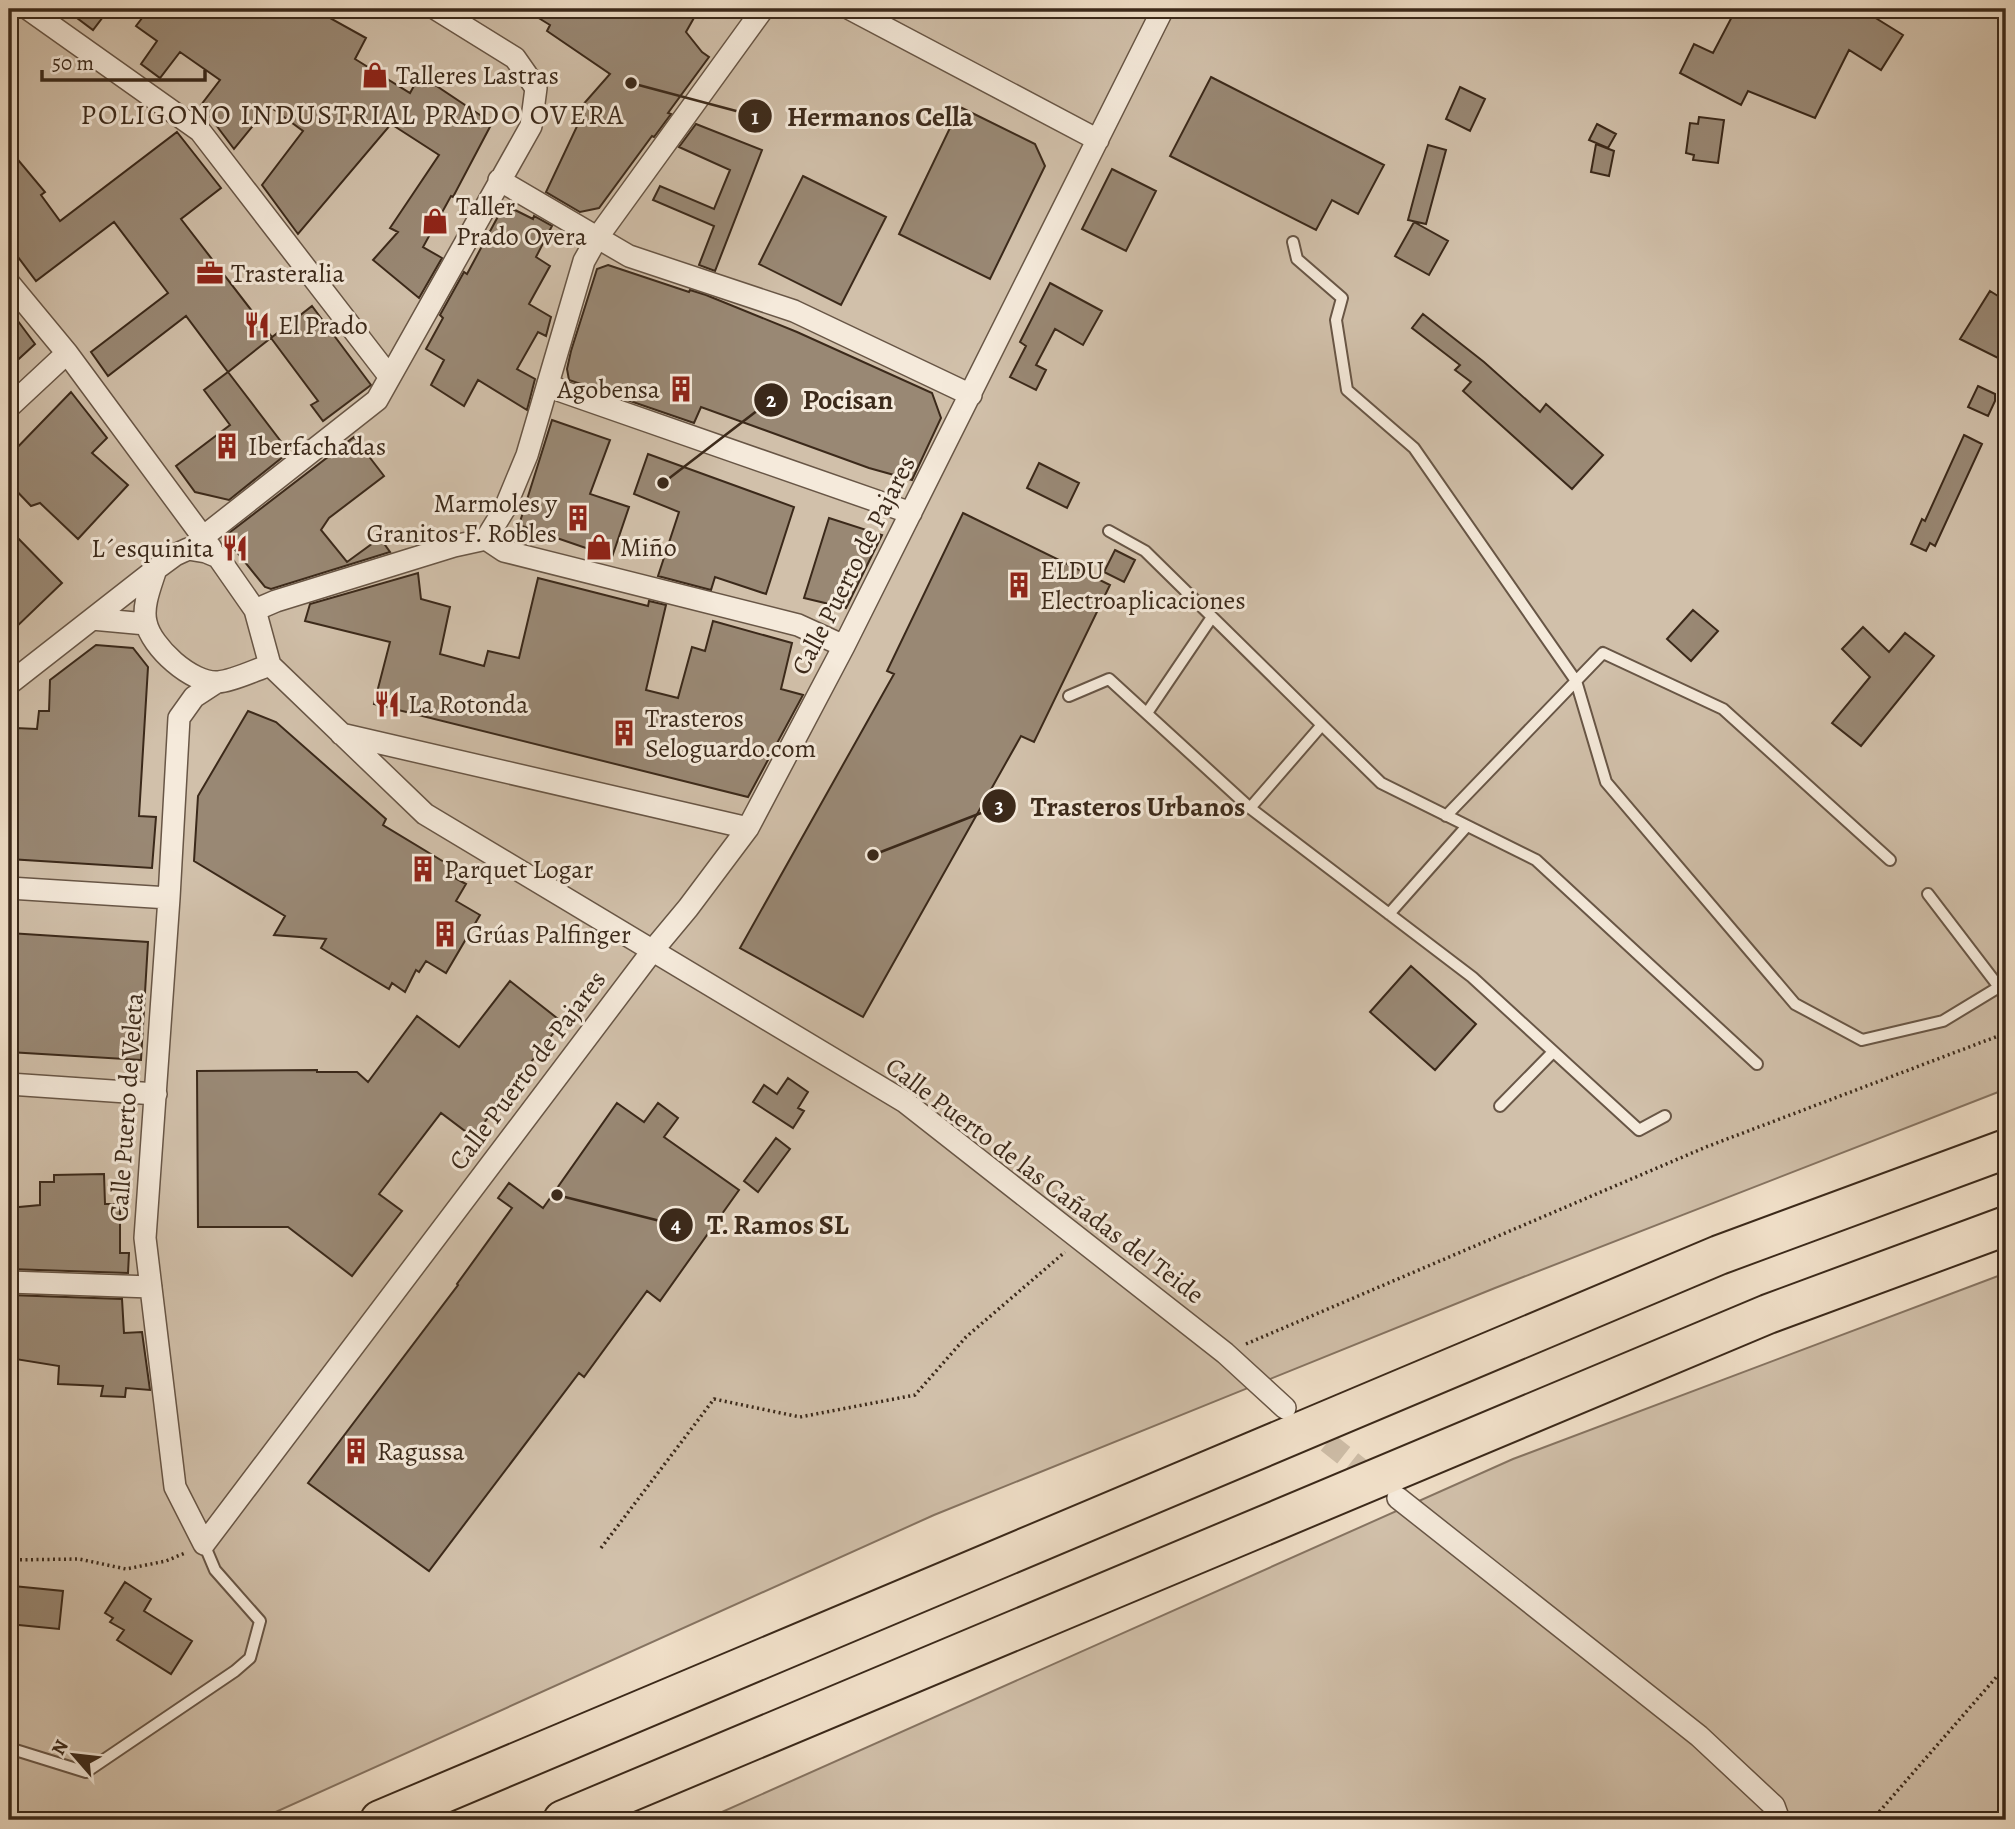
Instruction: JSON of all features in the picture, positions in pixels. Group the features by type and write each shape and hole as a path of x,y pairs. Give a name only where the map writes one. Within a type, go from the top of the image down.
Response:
{"highway":[{"path":"380,1820 1719,1255 2006,1149"},
{"path":"563,1820 1755,1319 2006,1226"}],"street":[{"path":"28,9 200,131 389,376"},
{"path":"204,537 377,400 531,126 536,88 515,58 436,9"},
{"path":"255,610 276,601 454,546 485,539 505,508 527,455 584,261 597,238 763,9"},
{"path":"850,9 1098,140"},
{"name":"Calle Puerto de Pajares","path":"204,1545 748,828 844,646 1163,9"},
{"path":"499,180 629,256 794,312 971,395"},
{"path":"9,283 67,353 255,610 270,665 217,682 193,674 170,660 155,642 146,624 146,605 156,569"},
{"path":"9,407 67,353"},
{"path":"548,383 574,396 911,513"},
{"path":"175,555 184,530 181,506"},
{"path":"485,539 504,551 798,625 844,646"},
{"path":"9,684 175,555 188,549 218,557"},
{"path":"92,619 146,624"},
{"name":"Calle Puerto de las Cañadas del Teide","path":"270,665 425,814 905,1102 1225,1353 1284,1408"},
{"name":"Calle Puerto de Veleta","path":"204,1545 175,1487 145,1238 179,718 194,697 217,682"},
{"path":"341,734 748,828"},
{"path":"9,888 169,898"},
{"path":"9,1084 156,1094"},
{"path":"9,1282 151,1286"},
{"path":"1398,1498 1699,1736 1774,1806 1779,1820"}],"lane":[{"path":"1293,242 1297,259 1342,298 1336,320 1347,390 1415,448 1576,681 1606,782 1795,1004 1862,1040 1943,1021 2000,987 1928,894"},
{"path":"1109,531 1145,551 1381,783 1536,860 1757,1064"},
{"path":"1147,713 1212,617"},
{"path":"1446,816 1603,653 1723,709 1890,860"},
{"path":"1069,696 1109,679 1250,808 1472,977 1639,1130 1665,1116"},
{"path":"1250,808 1321,726"},
{"path":"1390,914 1467,825"},
{"path":"1500,1106 1553,1052"},
{"path":"9,1748 86,1772 235,1671 250,1658 260,1621 215,1570 204,1545"}],"path":[{"path":"1225,1353 1706,1147 2006,1033"},
{"path":"601,1548 714,1399 800,1417 915,1395 966,1337 1080,1240"},
{"path":"9,1560 79,1559 126,1569 166,1561 204,1545"},
{"path":"1872,1820 2006,1666"}],"shaded area":[{"path":"9,9 2006,9 2006,1089 1495,1288 934,1515 258,1820 9,1820"},
{"path":"2006,1273 2006,1820 704,1820 1513,1459"}],"building":[{"path":"65,9 109,9 93,30"},
{"path":"149,9 319,9 366,38 355,59 410,93 420,75 492,123 423,247 442,258 419,298 373,260 398,232 390,228 439,155 391,124 298,234 262,185 303,131 269,106 234,149 201,105 220,80 180,52 160,78 141,64 157,41 136,26"},
{"path":"524,9 699,9 686,32 709,57 668,113 671,114 599,208 580,212 546,192 580,120 573,116 610,74 547,31 550,25"},
{"path":"1736,9 1861,9 1903,35 1881,70 1849,50 1815,118 1748,91 1741,105 1680,73 1694,44 1713,53"},
{"path":"1211,77 1384,165 1358,214 1332,200 1316,230 1170,156"},
{"path":"1460,87 1485,99 1470,131 1446,119"},
{"path":"960,107 1035,144 1045,166 990,279 899,234"},
{"path":"1699,117 1724,120 1718,163 1693,160 1694,155 1686,153 1690,123 1698,124"},
{"path":"696,124 762,150 715,271 699,265 714,226 653,200 660,186 714,209 730,170 679,147"},
{"path":"1597,124 1616,134 1608,148 1589,140"},
{"path":"177,132 221,188 181,219 272,337 228,372 186,316 108,376 91,352 168,293 114,222 36,281 9,245 9,149 45,192 41,195 60,221"},
{"path":"1596,144 1614,151 1609,176 1591,172"},
{"path":"1428,145 1446,150 1426,224 1408,220"},
{"path":"1112,169 1156,191 1126,251 1082,229"},
{"path":"803,176 886,217 841,305 759,264"},
{"path":"511,208 552,226 536,257 550,266 529,304 551,317 546,336 538,332 517,369 535,379 527,410 478,380 464,406 431,385 444,360 426,349 443,318 440,315 464,272 467,274 502,209"},
{"path":"1414,222 1448,241 1429,275 1395,256"},
{"path":"608,265 689,292 690,290 706,295 797,332 932,393 941,418 912,480 869,468 701,407 694,423 569,380 567,369 571,351 597,269"},
{"path":"1050,283 1102,311 1083,345 1055,329 1036,365 1046,370 1036,390 1010,377 1026,346 1020,342"},
{"path":"1990,291 2006,301 2006,346 1998,358 1960,339"},
{"path":"312,306 371,385 323,421 311,405 318,401 271,338"},
{"path":"9,309 35,344 9,368"},
{"path":"1423,314 1484,362 1540,412 1546,404 1603,455 1572,489 1463,391 1471,382 1455,370 1460,365 1412,328"},
{"path":"228,372 289,452 229,500 195,492 176,466 230,425 204,390"},
{"path":"1978,386 1995,394 1995,401 1988,416 1968,407"},
{"path":"71,392 107,438 92,453 128,485 78,539 40,503 31,506 9,483 9,456"},
{"path":"552,420 610,440 590,494 629,507 612,557 519,525"},
{"path":"1964,435 1982,444 1935,546 1930,543 1926,551 1911,544 1922,519 1925,521"},
{"path":"354,437 384,476 329,518 321,530 347,562 380,538 390,552 271,589 265,587 228,541 229,533"},
{"path":"648,454 794,507 766,594 715,577 711,590 658,576 679,512 634,494"},
{"path":"1039,463 1079,483 1067,508 1027,488"},
{"path":"963,513 1110,585 1034,742 1021,736 863,1017 740,948 894,674 887,671"},
{"path":"829,518 882,535 846,608 804,598"},
{"path":"9,529 62,583 9,634"},
{"path":"1115,550 1135,560 1124,582 1104,572"},
{"path":"418,573 421,599 450,607 440,654 484,666 488,651 519,658 538,578 648,606 649,601 666,605 646,690 678,698 692,647 705,651 713,621 792,643 781,689 803,695 748,797 374,704 390,642 305,621 310,604"},
{"path":"1693,610 1718,631 1691,661 1667,639"},
{"path":"1863,627 1889,652 1905,633 1934,656 1861,746 1832,723 1870,677 1842,649"},
{"path":"96,645 133,648 148,667 139,816 156,817 152,868 9,859 9,735 15,735 16,728 37,729 39,711 49,711 50,680"},
{"path":"248,711 276,722 386,819 383,825 459,871 455,878 466,884 456,901 480,915 446,973 426,961 419,972 416,970 405,992 392,983 389,989 321,948 326,939 274,935 285,916 194,861 198,796"},
{"path":"9,933 148,942 141,1060 9,1052"},
{"path":"1411,966 1476,1024 1435,1070 1370,1012"},
{"path":"510,981 562,1022 473,1137 441,1113 379,1194 402,1211 352,1276 288,1227 198,1227 197,1071 357,1072 368,1082 417,1016 459,1047"},
{"path":"788,1078 808,1092 798,1108 804,1111 793,1128 753,1102 764,1085 777,1094"},
{"path":"617,1103 644,1122 658,1103 678,1118 664,1137 739,1190 660,1301 647,1291 584,1377 579,1373 429,1571 308,1483 458,1285 512,1208 498,1198 509,1183 543,1208"},
{"path":"776,1138 790,1149 758,1192 744,1181"},
{"path":"104,1174 105,1204 120,1204 120,1253 129,1253 128,1273 9,1269 9,1208 40,1205 40,1182 54,1182 54,1175"},
{"path":"9,1295 122,1299 124,1333 142,1332 150,1390 126,1388 125,1397 101,1396 103,1386 58,1384 59,1366 9,1358"},
{"path":"125,1582 151,1599 144,1611 192,1641 171,1674 117,1640 124,1630 110,1622 113,1618 105,1613"},
{"path":"13,1586 63,1591 59,1629 9,1624"}],"tunnel":[{"path":"1303,1423 1380,1484"}],"place":[{"name":"Talleres Lastras","path":"375,75"},
{"name":"Hermanos Cella","path":"631,83"},
{"name":"Taller Prado Overa","path":"435,221"},
{"name":"Trasteralia","path":"210,273"},
{"name":"El Prado","path":"257,325"},
{"name":"Agobensa","path":"681,389"},
{"name":"Iberfachadas","path":"227,446"},
{"name":"Pocisan","path":"663,483"},
{"name":"Marmoles y Granitos F. Robles","path":"578,518"},
{"name":"Miño","path":"599,547"},
{"name":"L´esquinita","path":"235,548"},
{"name":"ELDU Electroaplicaciones","path":"1019,585"},
{"name":"La Rotonda","path":"387,704"},
{"name":"Trasteros Seloguardo.com","path":"624,733"},
{"name":"Trasteros Urbanos","path":"873,855"},
{"name":"Parquet Logar","path":"423,869"},
{"name":"Grúas Palfinger","path":"445,934"},
{"name":"T. Ramos SL","path":"557,1195"},
{"name":"Ragussa","path":"356,1451"}],"district":[{"name":"POLIGONO INDUSTRIAL PRADO OVERA","path":"353,114"}]}
